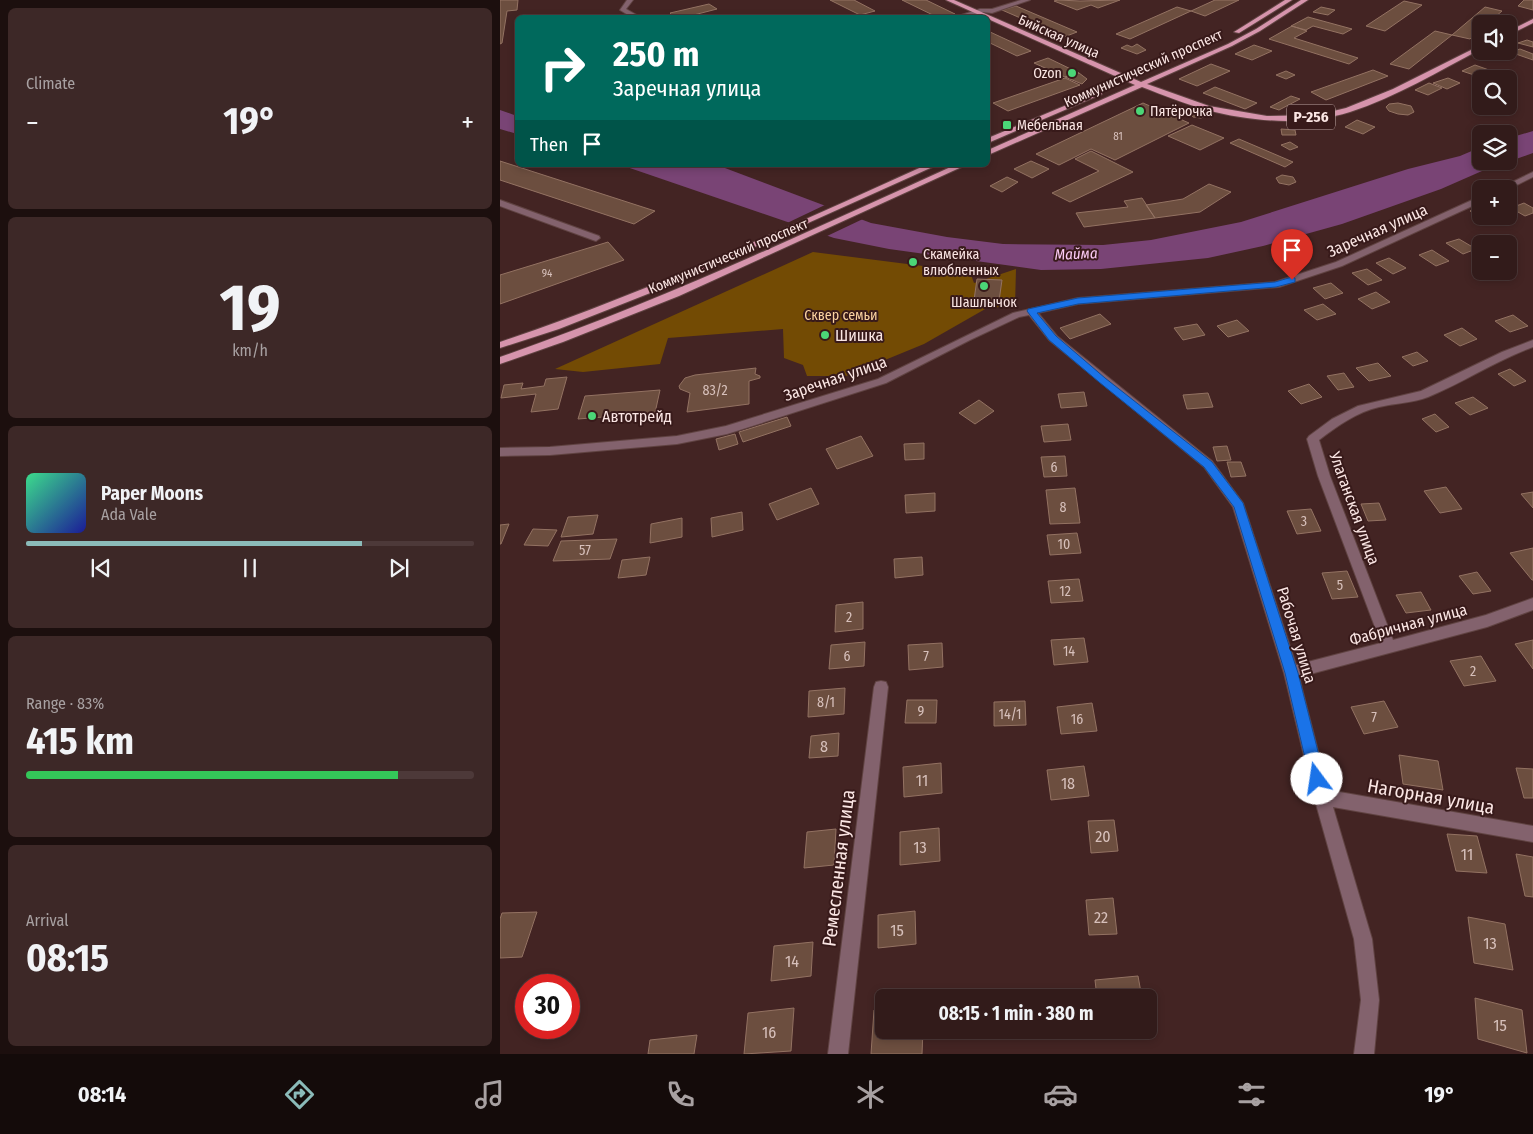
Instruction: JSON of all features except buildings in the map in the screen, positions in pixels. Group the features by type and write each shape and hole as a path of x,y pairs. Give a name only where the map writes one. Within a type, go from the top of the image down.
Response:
{"main road":[{"name":"Бийская улица","path":"949,0 987,15"},
{"name":"Бийская улица","path":"959,0 978,11"},
{"name":"Коммунистический проспект","path":"990,152 1228,38 1289,0"},
{"name":"Коммунистический проспект","path":"990,140 1138,82 1258,30 1305,0"},
{"name":"Бийская улица","path":"990,16 1138,82"},
{"path":"1517,23 1533,16"},
{"path":"1517,30 1533,21"},
{"name":"Р-256","path":"1138,82 1214,106 1264,115 1312,114 1329,111 1363,99 1472,44"},
{"name":"Р-256","path":"1138,82 1208,108 1267,118 1317,117 1348,110 1395,90 1472,52"},
{"name":"Коммунистический проспект","path":"500,345 618,304 928,167"},
{"name":"Коммунистический проспект","path":"500,361 602,324 792,244 958,167"}],"street":[{"path":"630,0 622,9 633,15"},
{"path":"965,15 978,11 992,11 1027,0"},
{"path":"1517,182 1533,174"},
{"path":"500,203 596,238"},
{"name":"Заречная улица","path":"500,452 550,451 677,440 726,430 882,381 1016,315 1078,301 1276,285 1339,264 1472,203"},
{"name":"Рабочая улица","path":"1031,311 1053,338 1102,380 1208,464 1239,506 1291,673 1322,797 1363,939 1370,1000 1364,1054"},
{"name":"Улаганская улица","path":"1389,647 1324,476 1313,439 1333,422 1379,403 1419,396 1456,381 1489,362 1533,343"},
{"name":"Фабричная улица","path":"1291,673 1488,621 1533,604"},
{"name":"Ремесленная улица","path":"838,1054 880,688"},
{"name":"Нагорная улица","path":"1322,797 1533,834"}],"green space":[{"name":"Сквер семьи","path":"813,252 970,272 974,283 1016,269 1015,306 987,308 924,344 846,376 807,376 803,365 784,358 783,329 668,338 660,364 583,372 555,369"}],"water":[{"path":"500,110 515,115 515,133 500,129"},
{"name":"Майма","path":"1533,131 1533,153 1517,159 1517,136"},
{"name":"Майма","path":"1472,151 1472,170 1485,170 1441,189 1342,224 1263,246 1208,258 1101,269 1041,270 889,249 834,238 627,167 722,167 871,223 947,237 1003,244 1103,245 1151,240 1241,222 1408,169 1460,156"}],"pier":[{"path":"827,204 865,218 825,237 785,224"}],"place":[{"name":"Ozon","path":"1072,73"},
{"name":"Пятёрочка","path":"1140,111"},
{"name":"Мебельная","path":"1007,125"},
{"name":"Скамейка влюбленных","path":"913,262"},
{"name":"Шашлычок","path":"984,286"},
{"name":"Шишка","path":"825,335"},
{"name":"Автотрейд","path":"592,416"}],"route":[{"path":"1292,280 1276,285 1078,301 1031,311 1053,338 1102,380 1208,464 1239,506 1291,673 1317,779"}]}
